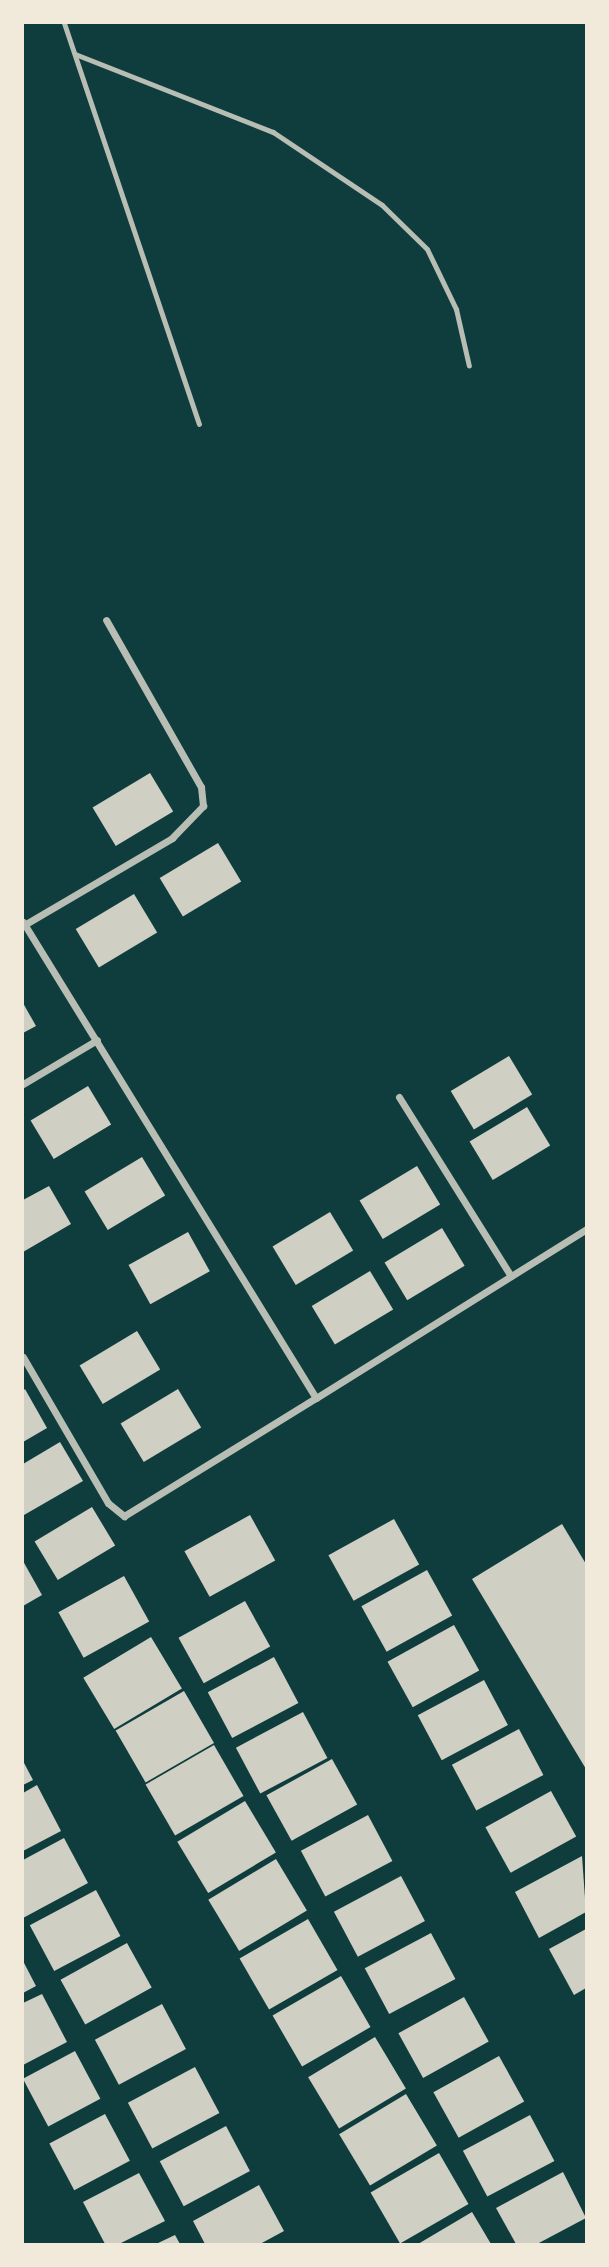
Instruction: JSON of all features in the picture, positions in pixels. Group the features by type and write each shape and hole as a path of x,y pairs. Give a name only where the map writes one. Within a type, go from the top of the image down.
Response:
{"street":[{"path":"106,620 201,787 203,806 172,838 24,923 316,1398"},
{"path":"23,1084 97,1040"},
{"path":"399,1097 511,1276"},
{"path":"23,1357 108,1503 124,1516 586,1229"}],"lane":[{"path":"64,23 199,424"},
{"path":"75,54 273,132 382,205 427,249 456,310 469,366"}],"building":[{"path":"150,773 173,812 116,846 93,808"},
{"path":"218,843 241,882 183,917 160,878"},
{"path":"134,894 157,933 99,968 76,929"},
{"path":"23,1003 36,1026 23,1033"},
{"path":"509,1056 532,1095 474,1130 451,1091"},
{"path":"88,1086 111,1125 54,1159 31,1121"},
{"path":"527,1107 550,1146 493,1180 470,1142"},
{"path":"142,1157 165,1196 108,1230 85,1192"},
{"path":"417,1166 440,1205 383,1239 360,1201"},
{"path":"49,1186 71,1224 23,1252 23,1200"},
{"path":"330,1212 353,1251 296,1285 273,1247"},
{"path":"442,1228 465,1266 407,1300 385,1263"},
{"path":"188,1232 210,1271 150,1304 129,1265"},
{"path":"370,1271 393,1310 335,1345 312,1306"},
{"path":"137,1331 160,1370 103,1404 80,1366"},
{"path":"25,1389 47,1428 23,1442 23,1391"},
{"path":"178,1389 201,1428 144,1462 121,1424"},
{"path":"60,1442 83,1481 24,1515 23,1464"},
{"path":"92,1507 115,1546 58,1580 35,1542"},
{"path":"250,1515 275,1560 210,1597 184,1551"},
{"path":"394,1519 419,1564 354,1601 328,1555"},
{"path":"562,1524 586,1564 586,1769 472,1579"},
{"path":"23,1561 42,1595 23,1606"},
{"path":"427,1570 452,1615 387,1652 361,1606"},
{"path":"124,1576 149,1621 84,1658 58,1612"},
{"path":"245,1601 270,1646 204,1683 179,1638"},
{"path":"454,1625 479,1670 413,1707 388,1662"},
{"path":"151,1637 182,1688 114,1729 83,1678"},
{"path":"274,1657 298,1703 232,1738 208,1692"},
{"path":"484,1680 508,1725 442,1760 418,1715"},
{"path":"184,1691 214,1743 146,1782 116,1730"},
{"path":"303,1712 327,1758 260,1794 236,1748"},
{"path":"519,1729 543,1775 476,1811 452,1765"},
{"path":"214,1745 244,1796 175,1836 146,1784"},
{"path":"332,1759 357,1804 292,1841 266,1795"},
{"path":"23,1761 33,1780 23,1785"},
{"path":"37,1785 61,1831 23,1851 23,1793"},
{"path":"551,1791 576,1836 511,1873 485,1827"},
{"path":"245,1801 276,1852 208,1893 177,1842"},
{"path":"368,1815 392,1861 325,1897 301,1851"},
{"path":"64,1838 88,1883 23,1918 23,1860"},
{"path":"582,1856 586,1912 539,1938 515,1892"},
{"path":"276,1859 307,1910 239,1951 208,1900"},
{"path":"401,1876 425,1921 358,1957 334,1912"},
{"path":"96,1890 120,1936 54,1971 30,1925"},
{"path":"308,1919 338,1970 269,2010 240,1958"},
{"path":"586,1929 586,1988 574,1995 549,1949"},
{"path":"431,1933 455,1979 389,2014 365,1968"},
{"path":"127,1943 152,1988 85,2024 61,1980"},
{"path":"23,1961 36,1986 23,1993"},
{"path":"341,1976 370,2027 302,2067 273,2016"},
{"path":"42,1994 67,2042 23,2065 23,2003"},
{"path":"464,1997 489,2042 423,2078 398,2033"},
{"path":"162,2004 186,2049 119,2085 95,2040"},
{"path":"375,2037 406,2088 339,2129 308,2077"},
{"path":"75,2051 100,2099 48,2126 23,2079"},
{"path":"499,2056 524,2101 459,2138 433,2092"},
{"path":"195,2067 219,2113 152,2149 128,2103"},
{"path":"406,2094 437,2145 370,2186 339,2134"},
{"path":"105,2114 130,2161 74,2190 49,2144"},
{"path":"530,2115 554,2161 487,2197 463,2151"},
{"path":"226,2126 250,2171 184,2206 160,2161"},
{"path":"439,2153 468,2204 400,2244 371,2192"},
{"path":"563,2172 586,2218 537,2244 516,2244 496,2208"},
{"path":"139,2173 165,2221 119,2244 105,2244 83,2202"},
{"path":"259,2185 284,2231 260,2244 205,2244 193,2221"},
{"path":"472,2212 491,2244 418,2244"},
{"path":"175,2235 180,2244 156,2244"}]}
